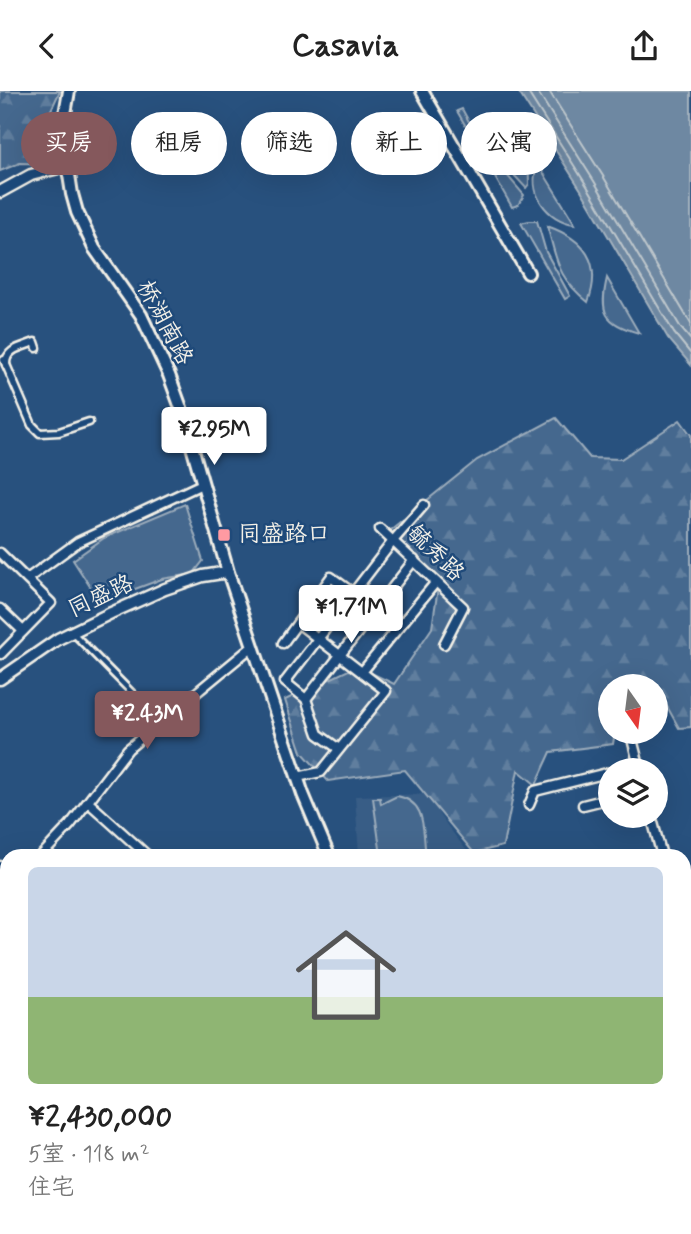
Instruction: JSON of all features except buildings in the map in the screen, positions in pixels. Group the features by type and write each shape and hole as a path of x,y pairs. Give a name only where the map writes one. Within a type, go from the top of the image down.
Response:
{"main road":[{"name":"桥湖南路","path":"65,112 69,91"},
{"path":"422,91 528,273"},
{"name":"桥湖南路","path":"68,175 85,230 141,315 169,375 228,572 297,777 326,849"}],"street":[{"path":"0,194 10,185 32,175"},
{"path":"37,348 35,342 12,351 5,364 32,425 40,433 50,434 89,422"},
{"path":"27,579 78,542 202,484"},
{"path":"339,750 318,734 306,699 285,682 393,541 424,505"},
{"name":"毓秀路","path":"380,529 463,607 444,645"},
{"path":"0,553 51,603 1,654"},
{"path":"306,699 414,561"},
{"name":"同盛路","path":"0,679 72,632 165,589 203,576 228,572"},
{"path":"283,643 331,577 399,627"},
{"path":"362,672 436,582"},
{"path":"0,609 23,631"},
{"path":"297,777 321,772 386,691 298,622"},
{"path":"47,849 137,740 253,646"},
{"path":"529,805 535,791 598,775"},
{"path":"583,805 598,801"},
{"path":"88,802 140,849"},
{"path":"655,828 660,849"}],"lane":[{"path":"72,632 155,716"}],"shaded area":[{"path":"431,794 440,816 466,849 359,849 355,796"}],"green space":[{"path":"0,91 60,91 50,112 21,112 21,163 0,171"},
{"path":"494,175 507,175 524,195 518,205 512,207"},
{"path":"514,175 529,175 529,184 526,188"},
{"path":"535,175 545,175 575,224 565,222 548,211 537,194"},
{"path":"537,221 546,252 570,296 565,299 521,223"},
{"path":"547,226 571,238 587,254 593,275 588,302 564,276 556,259"},
{"path":"607,278 639,333 618,325 607,315 604,300"},
{"path":"556,418 590,458 621,459 680,420 691,435 691,727 679,728 668,708 668,674 598,674 598,744 613,744 551,752 536,785 518,770 503,846 491,849 471,849 405,770 328,781 302,752 285,700 357,666 394,684 432,628 439,581 390,530 477,460"},
{"path":"185,504 203,561 193,574 162,579 100,602 73,560 104,538"},
{"path":"397,796 414,804 422,819 425,849 380,849 373,798 380,798 381,804"}],"water":[{"path":"518,91 691,91 691,365 668,338 557,152 557,112 531,112"}],"place":[{"name":"同盛路口","path":"224,535"}]}
